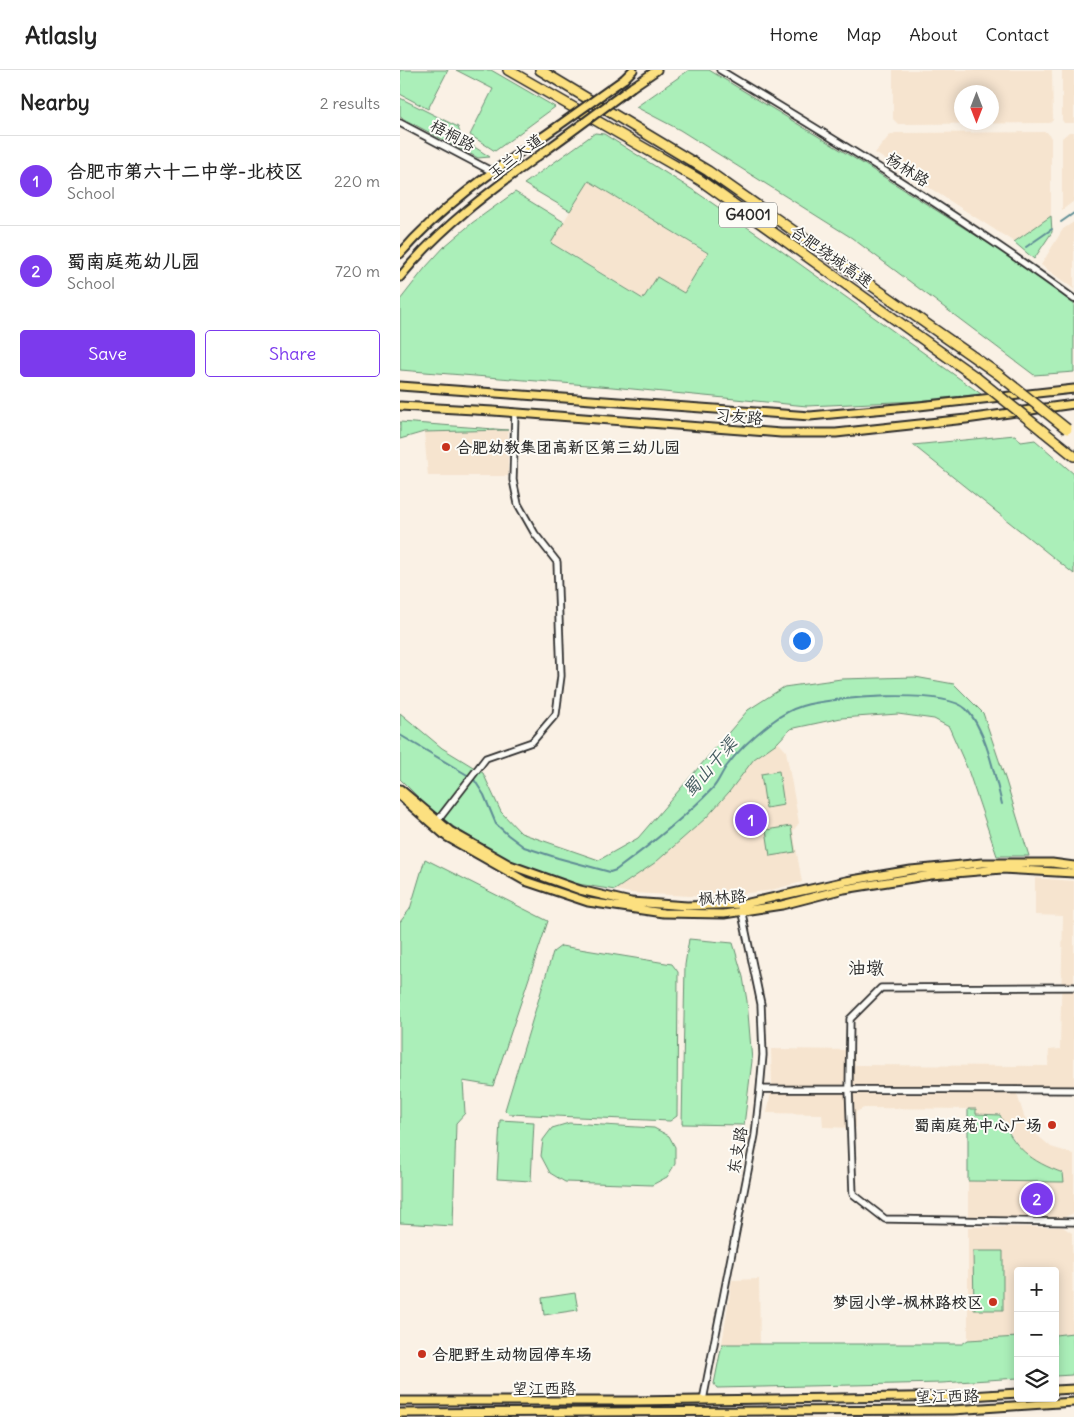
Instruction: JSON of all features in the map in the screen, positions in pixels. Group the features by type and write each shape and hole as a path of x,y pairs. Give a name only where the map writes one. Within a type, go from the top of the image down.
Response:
{"highway":[{"name":"合肥绕城高速","path":"508,70 700,180 977,378 1074,456"},
{"name":"合肥绕城高速","path":"540,70 708,171 998,374 1070,432"}],"main road":[{"name":"玉兰大道","path":"400,254 420,231 472,186 624,79 633,70"},
{"name":"玉兰大道","path":"400,277 418,254 462,213 632,87 658,70"},
{"name":"习友路","path":"400,386 810,416 1074,389"},
{"name":"习友路","path":"400,406 781,433 836,433 966,420 1074,404"},
{"name":"枫林路","path":"400,788 436,824"},
{"name":"枫林路","path":"400,796 436,824 510,865 580,890 631,902 741,908 782,905 844,889 931,875 1002,869 1074,873"},
{"name":"枫林路","path":"741,908 846,881 911,870 982,863 1052,862 1074,866"},
{"path":"1059,1390 1074,1389"},
{"name":"望江西路","path":"400,1402 970,1396 1014,1392"},
{"name":"望江西路","path":"400,1413 953,1410 1074,1402"}],"street":[{"name":"杨林路","path":"720,70 911,187 1033,269 1074,299"},
{"name":"梧桐路","path":"400,123 493,172"},
{"path":"436,824 486,758 532,742 556,714 561,676 557,562 535,534 518,504 513,480 515,413"},
{"name":"东支路","path":"703,1400 755,1135 763,1055 761,1004 741,908"},
{"path":"1074,987 881,988 850,1019 849,1089 853,1194 885,1219 1074,1222"},
{"path":"760,1089 1074,1090"}],"shaded area":[{"path":"893,70 1052,70 1053,120 1050,123 999,123 999,85 954,85 954,124 898,124 893,119"},
{"path":"1062,70 1074,70 1074,123 1064,123 1062,120"},
{"path":"1047,132 1051,138 1051,216 1014,242 875,153 889,136 895,133"},
{"path":"1069,132 1074,132 1074,201 1062,210 1062,138"},
{"path":"589,181 708,254 684,293 644,299 551,242"},
{"path":"1074,222 1074,289 1041,265 1063,229"},
{"path":"508,430 508,476 428,476 424,432"},
{"path":"778,742 786,751 799,823 793,831 802,882 767,891 710,897 631,893 615,890 656,862 706,818 754,759"},
{"path":"1035,878 1074,881 1074,1094 1017,1094 1024,1116 1036,1134 1051,1147 1074,1154 1074,1213 1063,1218 968,1217 968,1181 1011,1182 1063,1173 1041,1165 1024,1154 1000,1115 976,1114 976,1109 864,1108 856,1112 856,1128 823,1127 822,1114 767,1113 772,1087 771,1049 854,1050 855,1065 1048,1066 1049,1050 1060,1049 1063,916 1035,915"},
{"name":"梦园小学-枫林路校区","path":"968,1227 1063,1227 1072,1233 1073,1333 1059,1335 1059,1267 1014,1267 1014,1337 968,1340"},
{"path":"759,1279 760,1344 722,1344 732,1280"}],"green space":[{"path":"400,70 448,70 428,109 400,94"},
{"path":"456,70 491,70 555,107 495,151 470,135 493,89"},
{"path":"689,70 709,70 862,163 1049,282 1074,301 1074,372 1034,375 852,238 680,130 636,107"},
{"path":"400,98 458,127 462,139 490,157 478,158 400,117"},
{"path":"595,133 604,134 696,192 981,394 917,401 807,406 612,387 400,370 400,300 445,246 472,223 515,192 564,222 551,243 643,299 657,277 684,293 708,253 589,181 570,211 524,184"},
{"path":"1051,216 1052,232 1034,259 1014,242"},
{"path":"400,422 508,430 424,432 400,439"},
{"path":"1015,435 1021,442 1035,440 1074,474 1074,574 913,445"},
{"path":"915,677 954,684 983,713 1029,856 997,856 968,770 949,727 934,719 898,714 841,718 790,729 778,742 754,759 706,818 656,862 615,890 566,882 509,860 454,827 426,805 400,779 400,713 442,748 483,773 501,812 521,833 599,860 638,838 748,710 784,687 841,679"},
{"path":"779,771 784,805 766,808 761,774"},
{"path":"791,826 795,852 770,856 766,830"},
{"path":"425,859 548,921 493,1086 463,1081 465,1113 456,1123 453,1226 400,1223 400,922 410,909"},
{"path":"689,939 733,943 743,977 747,1001 752,1061 744,1125 682,1124 685,965"},
{"path":"561,946 672,964 678,972 677,1116 670,1121 509,1114 505,1110 553,952"},
{"path":"968,1109 976,1109 976,1114 1000,1115 1017,1145 1041,1164 1063,1173 1064,1182 968,1181"},
{"path":"500,1120 534,1122 531,1181 497,1179"},
{"path":"569,1123 654,1128 669,1136 675,1147 675,1164 667,1177 652,1185 565,1182 550,1173 541,1156 543,1140 552,1128"},
{"path":"973,1251 1003,1251 1003,1310 974,1310"},
{"path":"575,1293 578,1310 544,1315 542,1298"},
{"path":"1073,1333 1074,1370 1072,1375 1059,1376 1059,1335"},
{"path":"1014,1337 1014,1378 942,1383 717,1388 714,1384 722,1344 962,1344 968,1340"}],"waterway":[{"path":"1061,222 1074,213"},
{"path":"1026,247 1052,229"},
{"name":"蜀山干渠","path":"473,778 484,795 496,824 524,847 610,872 616,870 641,851 690,811 714,787 731,760 742,748 759,732 782,715 802,706 816,703 861,697 912,696 954,702 966,709 979,728 984,741 993,767 1002,804"},
{"name":"蜀山干渠","path":"400,735 469,776"}],"place":[{"name":"合肥幼教集团高新区第三幼儿园","path":"446,447"},
{"name":"合肥市第六十二中学-北校区","path":"751,820"},
{"name":"蜀南庭苑中心广场","path":"1052,1125"},
{"name":"蜀南庭苑幼儿园","path":"1037,1199"},
{"name":"梦园小学-枫林路校区","path":"993,1302"},
{"name":"合肥野生动物园停车场","path":"422,1354"}],"district":[{"name":"油墩","path":"866,968"}]}
